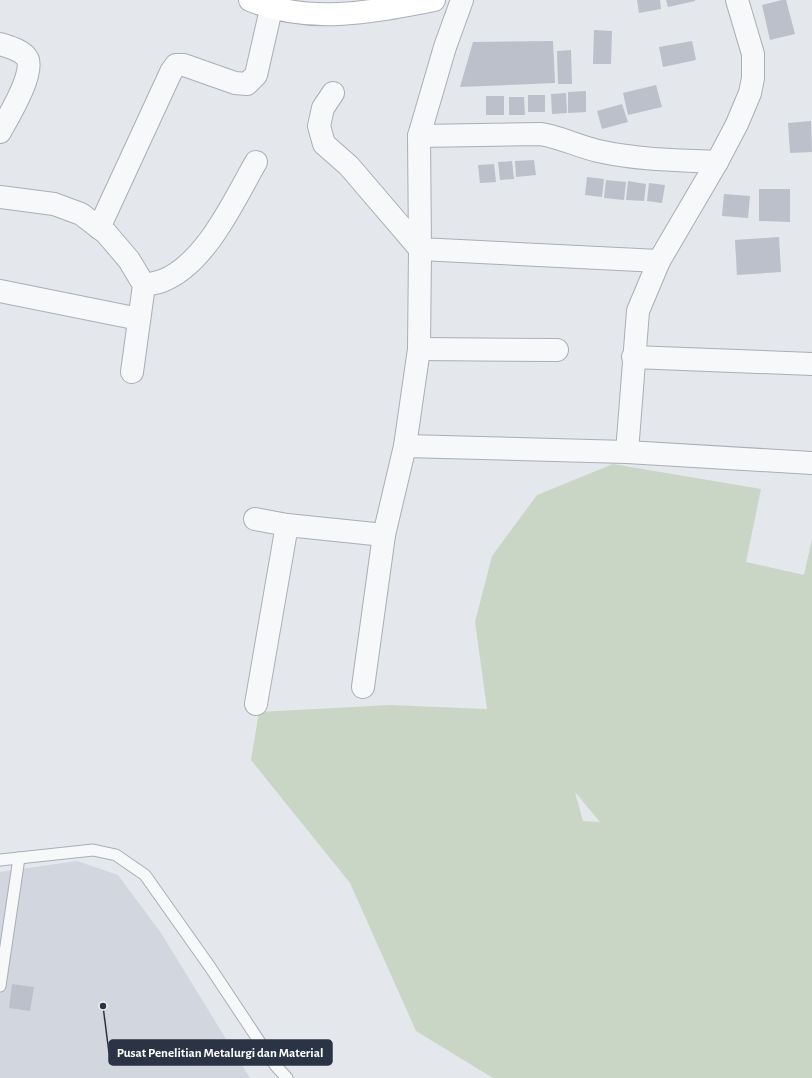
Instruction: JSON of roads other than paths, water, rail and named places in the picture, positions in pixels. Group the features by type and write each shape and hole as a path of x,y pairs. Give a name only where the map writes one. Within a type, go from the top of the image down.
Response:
{"main road":[{"path":"250,0 271,9 305,14 373,12 434,0"}],"street":[{"path":"363,687 384,535 405,446 418,349 420,249 419,136 445,47 462,0"},
{"path":"627,452 633,357 638,311 659,261 717,162 737,124 750,93 753,78 753,54 737,0"},
{"path":"99,228 170,72 176,65 184,65 235,83 248,84 256,75 271,9"},
{"path":"0,44 18,51 27,58 29,65 19,96 0,132"},
{"path":"333,93 323,108 319,126 324,144 349,166 420,249 659,261"},
{"path":"419,136 540,134 552,136 602,152 644,158 717,162"},
{"path":"144,285 162,281 176,273 192,260 224,218 256,162"},
{"path":"0,197 54,204 81,214 106,233 129,260 144,285 132,372"},
{"path":"0,291 139,319"},
{"path":"418,349 557,350"},
{"path":"633,357 812,364"},
{"path":"405,446 627,452 812,463"},
{"path":"255,519 287,525 384,535"},
{"path":"256,704 287,525"}],"lane":[{"path":"0,860 93,850 116,855 145,875 210,967 275,1065 287,1078"},
{"path":"0,986 3,952 19,858"}],"place":[{"name":"Pusat Penelitian Metalurgi dan Material","path":"103,1006"}]}
